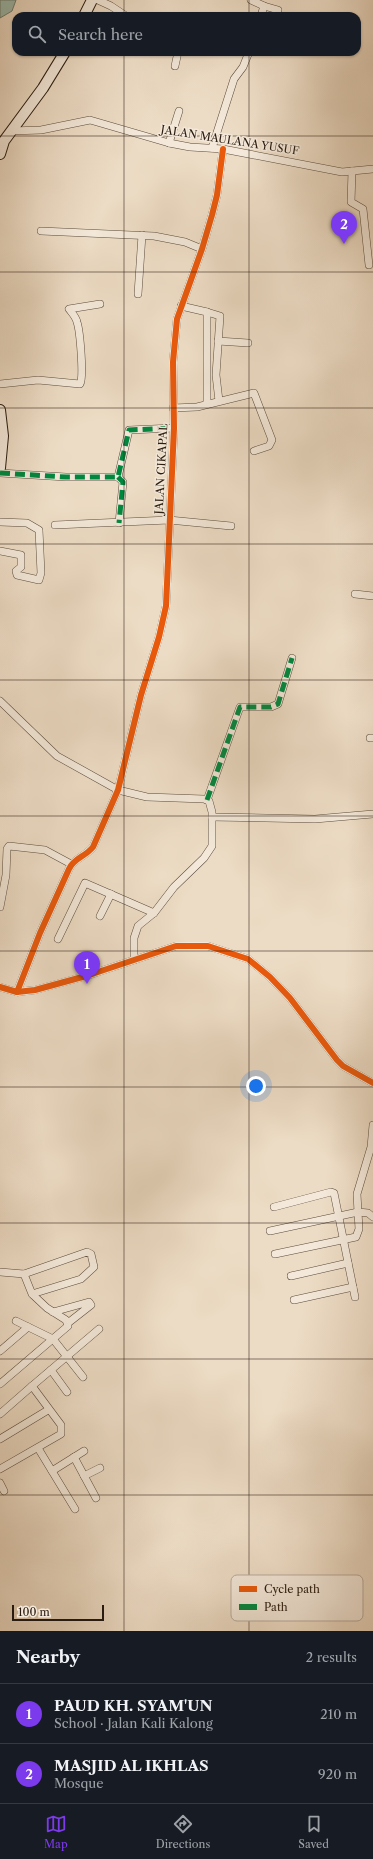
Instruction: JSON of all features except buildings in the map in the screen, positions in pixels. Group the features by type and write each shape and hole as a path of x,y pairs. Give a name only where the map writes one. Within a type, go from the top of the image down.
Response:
{"street":[{"path":"86,12 92,0"},
{"path":"98,0 120,12"},
{"path":"251,0 278,10"},
{"path":"262,12 264,6"},
{"path":"0,154 6,134 18,122 52,76 64,56"},
{"path":"175,66 177,56"},
{"path":"212,148 232,82 243,67 247,56"},
{"path":"169,143 178,111"},
{"name":"JALAN MAULANA YUSUF","path":"6,134 41,130 90,120 169,143 223,149 328,169 352,171 373,169"},
{"name":"JALAN CIKAPAL","path":"71,864 87,854 93,847 118,790 141,695 155,651 166,606 174,428 173,362 177,319 202,249 217,195 223,149"},
{"path":"352,171 351,202 363,209 369,265"},
{"path":"41,231 142,235 185,242 202,249"},
{"path":"138,294 142,235"},
{"path":"0,384 38,380 80,384 82,381 80,332 76,319 69,309 100,304"},
{"path":"181,306 220,316 216,377 219,401"},
{"path":"207,312 207,404"},
{"path":"218,341 248,343"},
{"path":"173,408 198,407 252,392 255,394 272,440 269,446 254,451"},
{"path":"0,410 3,436 0,468"},
{"path":"118,477 129,430 174,428"},
{"path":"0,473 66,477 118,477 123,482 119,523"},
{"path":"55,525 169,520 231,526"},
{"path":"0,522 27,523 38,529 41,573 39,580 16,575 16,571 21,567 20,555 0,551"},
{"path":"355,594 373,596"},
{"path":"207,800 240,707 271,707 278,704 292,658"},
{"path":"0,701 57,756 118,790 147,797 207,800"},
{"path":"134,960 136,931 142,922 154,913 174,886 204,858 212,846 212,816 210,804 207,800"},
{"path":"212,816 315,819 373,814"},
{"path":"0,907 5,884 8,846 46,850 71,864 40,933 17,992"},
{"path":"58,939 84,883 154,913"},
{"path":"100,916 111,894"},
{"path":"0,987 17,992 35,990 176,946 208,946 248,959 290,998 343,1066 373,1083"},
{"path":"275,1254 356,1237 358,1234 357,1194 372,1142 373,1125"},
{"path":"274,1207 330,1192 335,1196 355,1297"},
{"path":"270,1231 358,1212 368,1213 373,1217"},
{"path":"0,1272 24,1274 87,1252 92,1254 94,1267 83,1278 32,1294"},
{"path":"291,1276 348,1263"},
{"path":"24,1274 32,1294 68,1323"},
{"path":"294,1300 352,1287"},
{"path":"0,1384 66,1329 68,1323 91,1305 88,1302 53,1312"},
{"path":"16,1321 53,1339 83,1377"},
{"path":"0,1351 28,1327"},
{"path":"0,1414 99,1329"},
{"path":"52,1370 67,1392"},
{"path":"0,1469 61,1434 61,1425 48,1410 32,1386"},
{"path":"0,1439 48,1410"},
{"path":"38,1448 75,1509"},
{"path":"52,1471 84,1451"},
{"path":"74,1457 96,1498"},
{"path":"84,1476 100,1468"},
{"path":"0,1483 4,1491"}],"shaded area":[{"path":"0,0 16,0 12,11 0,18"}],"marked path":[{"path":"0,473 66,477 118,477 129,430 174,428"},
{"path":"118,477 123,482 119,523"},
{"path":"207,800 240,707 271,707 278,704 292,658"}],"cycle path":[{"path":"17,992 40,933 69,869 74,862 93,847 118,790 141,695 159,637 166,606 174,428 173,362 177,319 202,249 212,215 217,195 223,149"},
{"path":"0,987 17,992 35,990 86,976 176,946 208,946 248,959 270,977 290,998 337,1060 343,1066 373,1083"}],"place":[{"name":"MASJID AL IKHLAS","path":"344,244"},
{"name":"PAUD KH. SYAM'UN","path":"87,984"}]}
